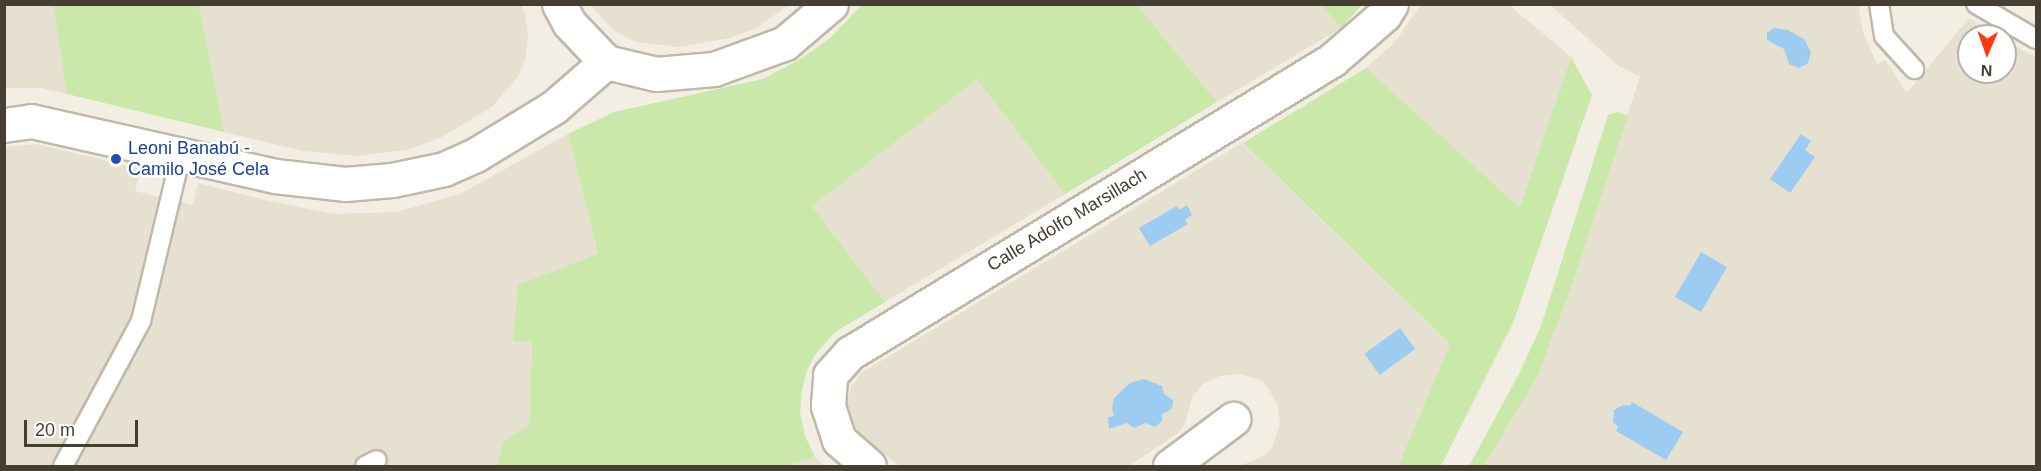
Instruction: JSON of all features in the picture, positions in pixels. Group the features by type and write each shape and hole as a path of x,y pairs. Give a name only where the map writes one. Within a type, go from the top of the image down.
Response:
{"street":[{"path":"559,4 569,23 606,62 656,74 714,69 785,43 831,4"},
{"name":"Calle Adolfo Marsillach","path":"869,466 839,440 828,406 830,375 850,353 1332,60 1384,15 1391,4"},
{"path":"4,125 31,121 275,176 345,184 392,180 444,169 477,154 554,107 606,62"},
{"path":"1170,466 1233,419"}],"lane":[{"path":"1879,4 1884,36 1914,69"},
{"path":"1976,4 2037,39"},
{"path":"63,466 141,321 181,155"}],"shaded area":[{"path":"4,5 53,5 67,94 41,88 5,88"},
{"path":"199,5 521,5 525,14 528,36 525,60 518,76 493,106 442,137 410,149 359,156 303,151 224,132"},
{"path":"590,5 789,5 756,28 730,38 679,47 635,42 614,30"},
{"path":"1137,5 1321,5 1341,28 1217,102"},
{"path":"1421,5 1509,5 1571,57 1520,209 1366,68 1395,42"},
{"path":"1550,5 1858,5 1863,32 1877,64 1885,60 1907,93 1957,33 1957,84 2017,84 2017,47 2036,58 2036,466 1484,466 1537,378 1574,280 1640,76 1620,67"},
{"path":"1969,18 1979,24 1964,24"},
{"path":"977,78 1065,194 885,302 812,206"},
{"path":"568,134 598,255 513,341 532,342 529,426 503,441 497,466 5,466 4,147 36,144 141,169 135,191 193,205 198,183 334,214 397,212 460,194"},
{"path":"1242,143 1450,344 1398,466 1240,466 1263,456 1272,448 1280,424 1278,406 1268,388 1262,381 1240,374 1220,376 1204,383 1192,397 1185,424 1178,433 1129,466 900,466 853,429 847,400 851,387 861,373"},
{"path":"815,457 824,466 784,466"}],"green space":[{"path":"53,5 199,5 224,132 67,94"},
{"path":"862,5 1137,5 1217,102 1065,194 977,79 812,206 885,302 835,332 816,353 807,370 802,389 800,412 805,436 815,457 784,466 497,466 503,441 529,426 532,342 513,341 518,285 598,254 568,134 614,112 763,79 802,58 830,38"},
{"path":"1321,5 1362,5 1341,28"},
{"path":"1571,57 1592,95 1513,323 1441,466 1398,466 1450,344 1243,143 1366,68 1520,208"},
{"path":"1617,112 1628,116 1574,280 1537,378 1484,466 1469,466 1520,372 1541,326 1608,115"}],"water":[{"path":"1774,28 1788,30 1804,39 1811,52 1808,63 1799,68 1789,64 1784,49 1767,40 1767,33"},
{"path":"1801,134 1811,141 1805,150 1815,157 1790,193 1770,179"},
{"path":"1187,205 1192,215 1185,220 1188,224 1150,246 1139,228 1177,206 1179,210"},
{"path":"1701,252 1727,267 1701,312 1675,297"},
{"path":"1400,328 1415,349 1380,375 1364,354"},
{"path":"1144,379 1162,386 1164,394 1173,400 1172,409 1162,414 1162,421 1155,427 1145,423 1134,428 1127,423 1109,429 1108,417 1114,416 1112,408 1114,398 1130,383"},
{"path":"1632,402 1683,432 1666,460 1616,431 1618,427 1613,422 1614,410 1623,405 1630,406"}],"place":[{"name":"Leoni Banabú - Camilo José Cela","path":"116,159"}]}
